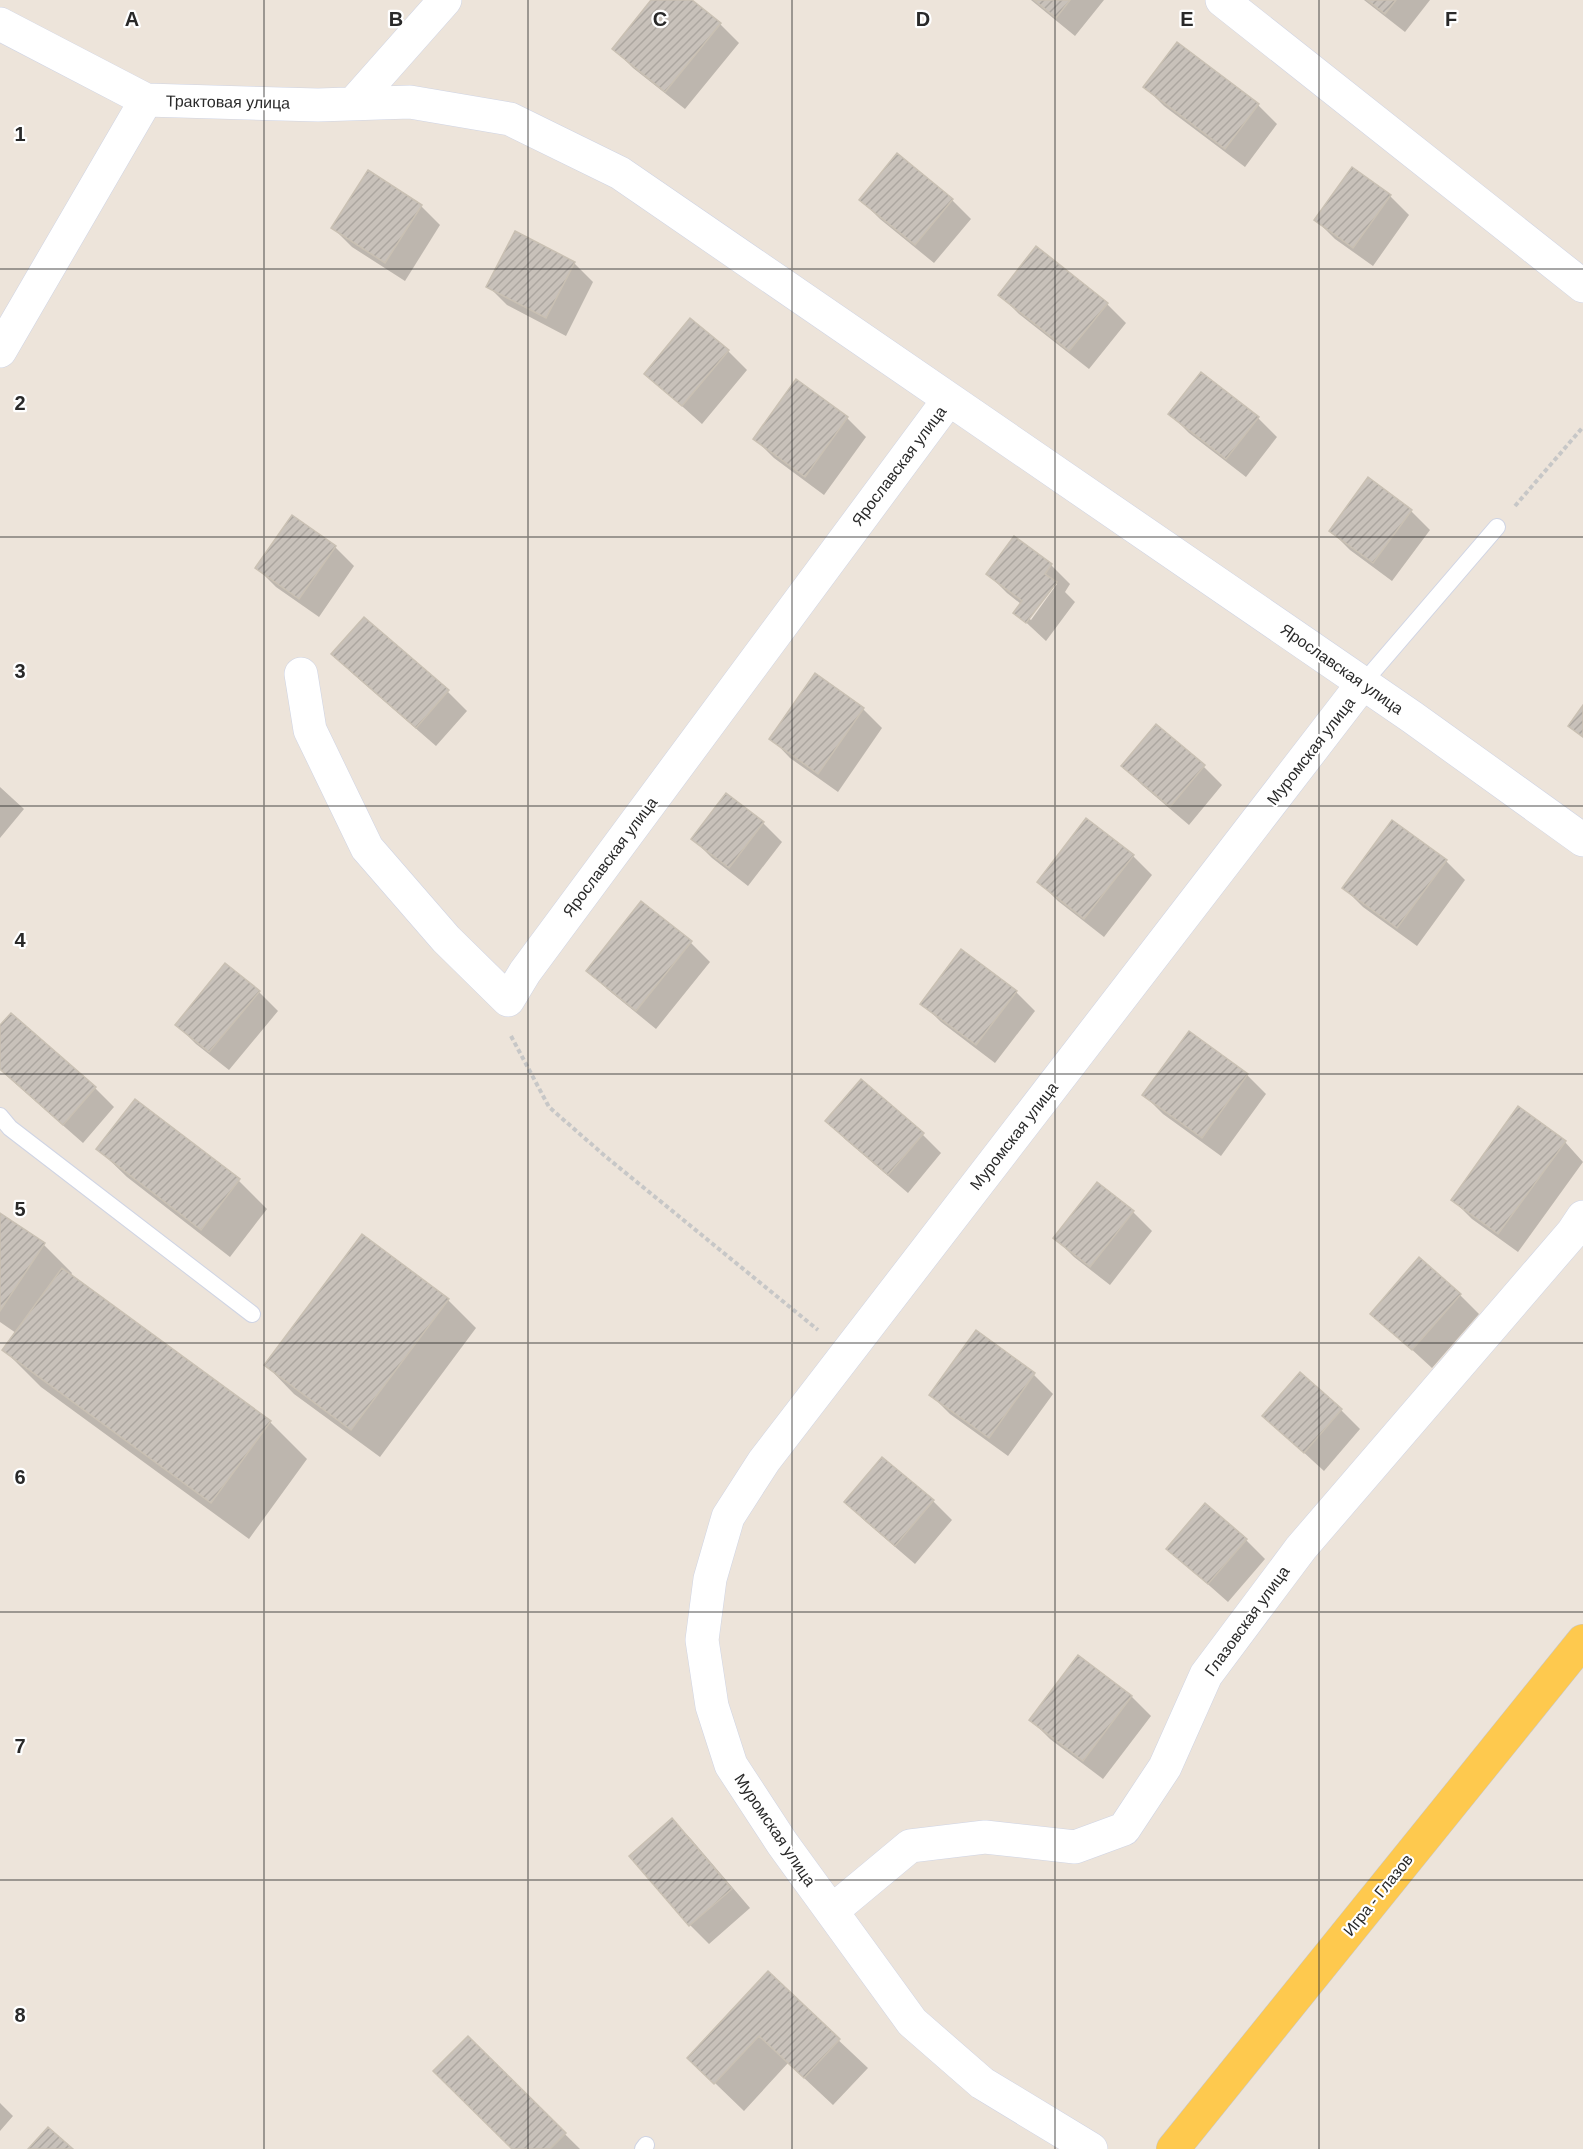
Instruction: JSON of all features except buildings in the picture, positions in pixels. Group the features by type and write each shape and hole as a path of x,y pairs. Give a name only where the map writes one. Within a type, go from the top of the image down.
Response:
{"main road":[{"name":"Игра - Глазов","path":"1173,2149 1583,1641"}],"street":[{"path":"353,104 445,0"},
{"path":"1237,4 1583,285"},
{"path":"0,24 146,100"},
{"name":"Трактовая улица","path":"0,351 146,100 353,104"},
{"name":"Ярославская улица","path":"353,104 410,102 510,119 621,173 1363,683 1583,840"},
{"name":"Ярославская улица","path":"508,999 532,962 949,399"},
{"path":"301,674 310,730 368,848 446,939 508,999"},
{"name":"Муромская улица","path":"1091,2149 982,2083 912,2022 782,1843 732,1765 712,1706 702,1640 710,1579 728,1517 764,1461 1363,683"},
{"name":"Глазовская улица","path":"832,1911 910,1846 985,1837 1075,1847 1124,1829 1165,1767 1206,1676 1301,1548 1565,1241 1583,1217"}],"lane":[{"name":"Муромская улица","path":"1363,683 1497,527"},
{"path":"0,1116 10,1128 252,1314"}],"path":[{"path":"1497,527 1583,427"},
{"path":"508,999 511,1039 549,1107 605,1156 847,1353"}]}
